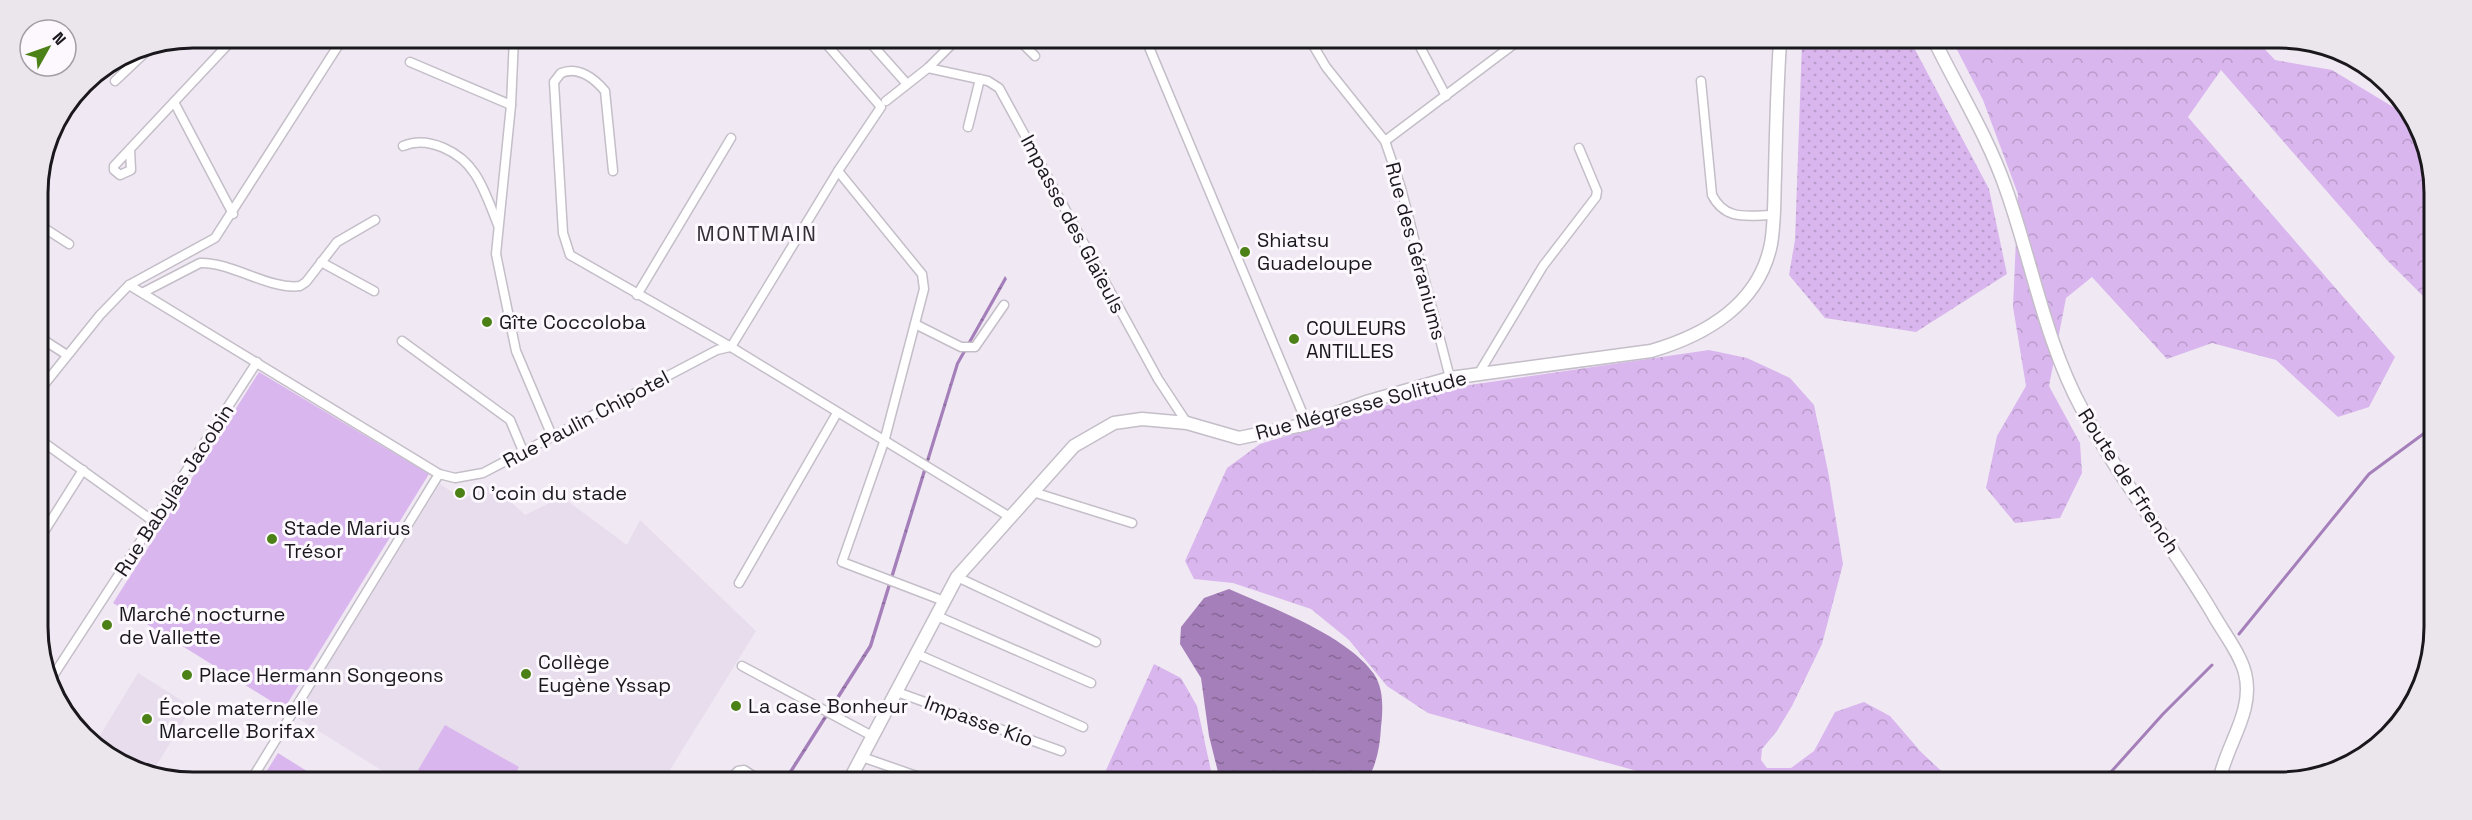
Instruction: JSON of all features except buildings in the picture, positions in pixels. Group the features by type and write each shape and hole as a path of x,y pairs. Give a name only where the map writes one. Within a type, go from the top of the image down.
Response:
{"street":[{"path":"130,149 225,48"},
{"path":"48,379 100,315 129,285 211,241 233,214 337,48"},
{"path":"514,48 511,105 496,254 516,351 552,436"},
{"path":"731,347 838,171 881,107 830,48"},
{"path":"875,48 907,84"},
{"path":"886,101 928,69 948,48"},
{"path":"1027,48 1035,56"},
{"path":"1149,48 1306,424"},
{"name":"Rue des Géraniums","path":"1315,48 1326,67 1385,141 1401,188 1450,378"},
{"path":"1421,48 1446,96"},
{"path":"1385,141 1509,48"},
{"name":"Rue Négresse Solitude","path":"854,772 957,577 1033,492 1072,443 1114,423 1142,419 1187,423 1239,438 1306,424 1366,402 1450,378 1651,351 1677,344 1715,325 1745,299 1762,272 1771,245 1775,215 1780,48"},
{"name":"Route de Ffrench","path":"1938,48 1988,141 2007,190 2058,359 2082,410 2110,459 2190,576 2242,665 2247,690 2241,722 2223,772"},
{"path":"115,81 139,58"},
{"path":"410,62 511,105"},
{"name":"Impasse des Glaïeuls","path":"928,69 980,79 999,88 1158,379 1187,423"},
{"path":"613,171 605,91 589,76 577,70 561,74 554,82 566,246 578,262 731,347 1010,517"},
{"path":"968,127 980,79"},
{"path":"1701,81 1712,195 1719,207 1733,215 1775,215"},
{"path":"174,102 233,214"},
{"path":"637,295 731,138"},
{"path":"403,146 419,141 427,142 462,160 474,172 498,225"},
{"path":"1479,373 1526,292 1596,197 1597,192 1579,148"},
{"path":"838,171 922,274 924,289 884,442 842,562 944,601"},
{"path":"144,292 200,263 210,262 255,277 300,286 306,282 342,237 375,220"},
{"path":"48,230 69,244"},
{"path":"321,262 374,291"},
{"name":"Rue Paulin Chipotel","path":"129,285 144,292 439,474 455,478 483,473 717,350 731,347"},
{"path":"915,324 961,347 975,347 1004,305"},
{"path":"402,341 510,420 523,452"},
{"path":"48,343 67,355"},
{"name":"Rue Babylas Jacobin","path":"55,672 257,362"},
{"path":"739,584 837,413"},
{"path":"48,445 153,521"},
{"path":"48,525 83,470"},
{"path":"256,772 439,474"},
{"path":"1033,492 1132,523"},
{"path":"957,577 1096,642"},
{"path":"937,616 1091,683"},
{"path":"917,654 1083,727"},
{"path":"742,666 874,737"},
{"name":"Impasse Kio","path":"897,692 1060,750"},
{"path":"862,757 905,772"}],"shaded area":[{"name":"Collège Eugène Yssap","path":"440,484 463,499 492,484 525,515 562,497 627,545 640,520 756,631 669,772 384,772 296,717"},
{"name":"École maternelle Marcelle Borifax","path":"138,673 192,707 155,767 129,757 99,737"}],"green space":[{"path":"1802,48 1914,48 1989,189 2007,274 1916,332 1825,318 1789,275 1795,240"},
{"path":"1956,48 2264,48 2275,60 2332,70 2399,110 2416,146 2423,174 2424,297 2385,258 2221,70 2188,117 2395,357 2369,407 2338,417 2276,360 2212,343 2167,359 2092,277 2066,298 2049,386 2080,443 2082,473 2060,518 2015,523 1986,488 1997,436 2026,386 2013,307 2018,194 1983,100"},
{"path":"1709,350 1747,358 1790,378 1814,405 1828,471 1843,564 1822,644 1792,706 1777,731 1762,749 1761,760 1767,768 1791,768 1814,751 1835,712 1864,702 1890,716 1921,752 1942,772 1637,772 1428,713 1387,686 1349,640 1311,609 1233,583 1194,579 1185,561 1227,468 1260,444 1436,390"},
{"name":"Stade Marius Trésor","path":"259,372 429,474 284,709 113,603"},
{"path":"1154,664 1181,678 1197,706 1211,772 1105,772"},
{"path":"445,725 519,767 516,772 421,772 418,770"},
{"path":"278,753 308,772 266,772"}],"water":[{"path":"1005,276 1007,279 959,364 872,647 792,772 788,772 869,645 956,363"},
{"path":"1229,589 1307,624 1346,647 1361,660 1374,674 1382,700 1380,741 1371,772 1218,772 1209,736 1201,678 1180,644 1181,627 1204,598"}],"waterway":[{"path":"2239,634 2369,474 2424,433"},
{"path":"2111,772 2163,714 2212,665"}],"place":[{"name":"Shiatsu Guadeloupe","path":"1245,252"},
{"name":"Gîte Coccoloba","path":"487,322"},
{"name":"COULEURS ANTILLES","path":"1294,339"},
{"name":"O 'coin du stade","path":"460,493"},
{"name":"Stade Marius Trésor","path":"272,539"},
{"name":"Marché nocturne de Vallette","path":"107,625"},
{"name":"Collège Eugène Yssap","path":"526,674"},
{"name":"Place Hermann Songeons","path":"187,675"},
{"name":"La case Bonheur","path":"736,706"},
{"name":"École maternelle Marcelle Borifax","path":"147,719"}],"district":[{"name":"MONTMAIN","path":"757,233"}]}
